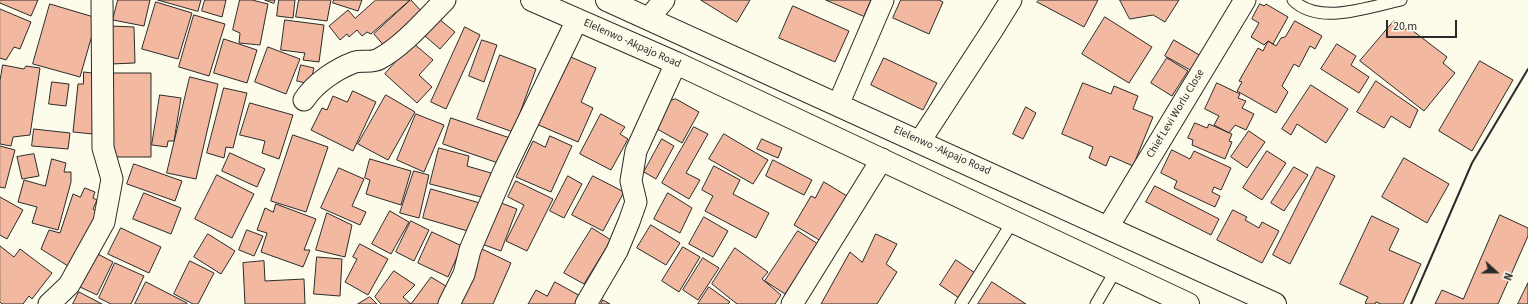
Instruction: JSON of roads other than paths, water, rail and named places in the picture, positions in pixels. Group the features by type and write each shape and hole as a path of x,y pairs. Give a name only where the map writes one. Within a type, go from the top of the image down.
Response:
{"main road":[{"name":"Elelenwo -Akpajo Road","path":"532,0 676,63 1188,304"},
{"name":"Elelenwo -Akpajo Road","path":"607,0 920,141 1275,304"}],"street":[{"path":"49,304 69,285 104,222 112,179 103,148 102,0"},
{"path":"304,100 311,88 335,72 356,62 377,60 393,50 445,0"},
{"path":"649,18 664,0"},
{"path":"838,105 883,0"},
{"path":"920,141 993,29 1010,0"},
{"name":"Chief Levi Worlu Close","path":"1108,227 1245,0"},
{"path":"449,304 464,274 470,250 504,170 577,20"},
{"path":"586,304 617,251 629,222 636,202 631,181 636,151 676,63"},
{"path":"792,304 882,160"}],"lane":[{"path":"1292,0 1299,7 1316,13 1333,14 1401,0"},
{"path":"961,304 1013,221"},
{"path":"1096,304 1116,270"}]}
